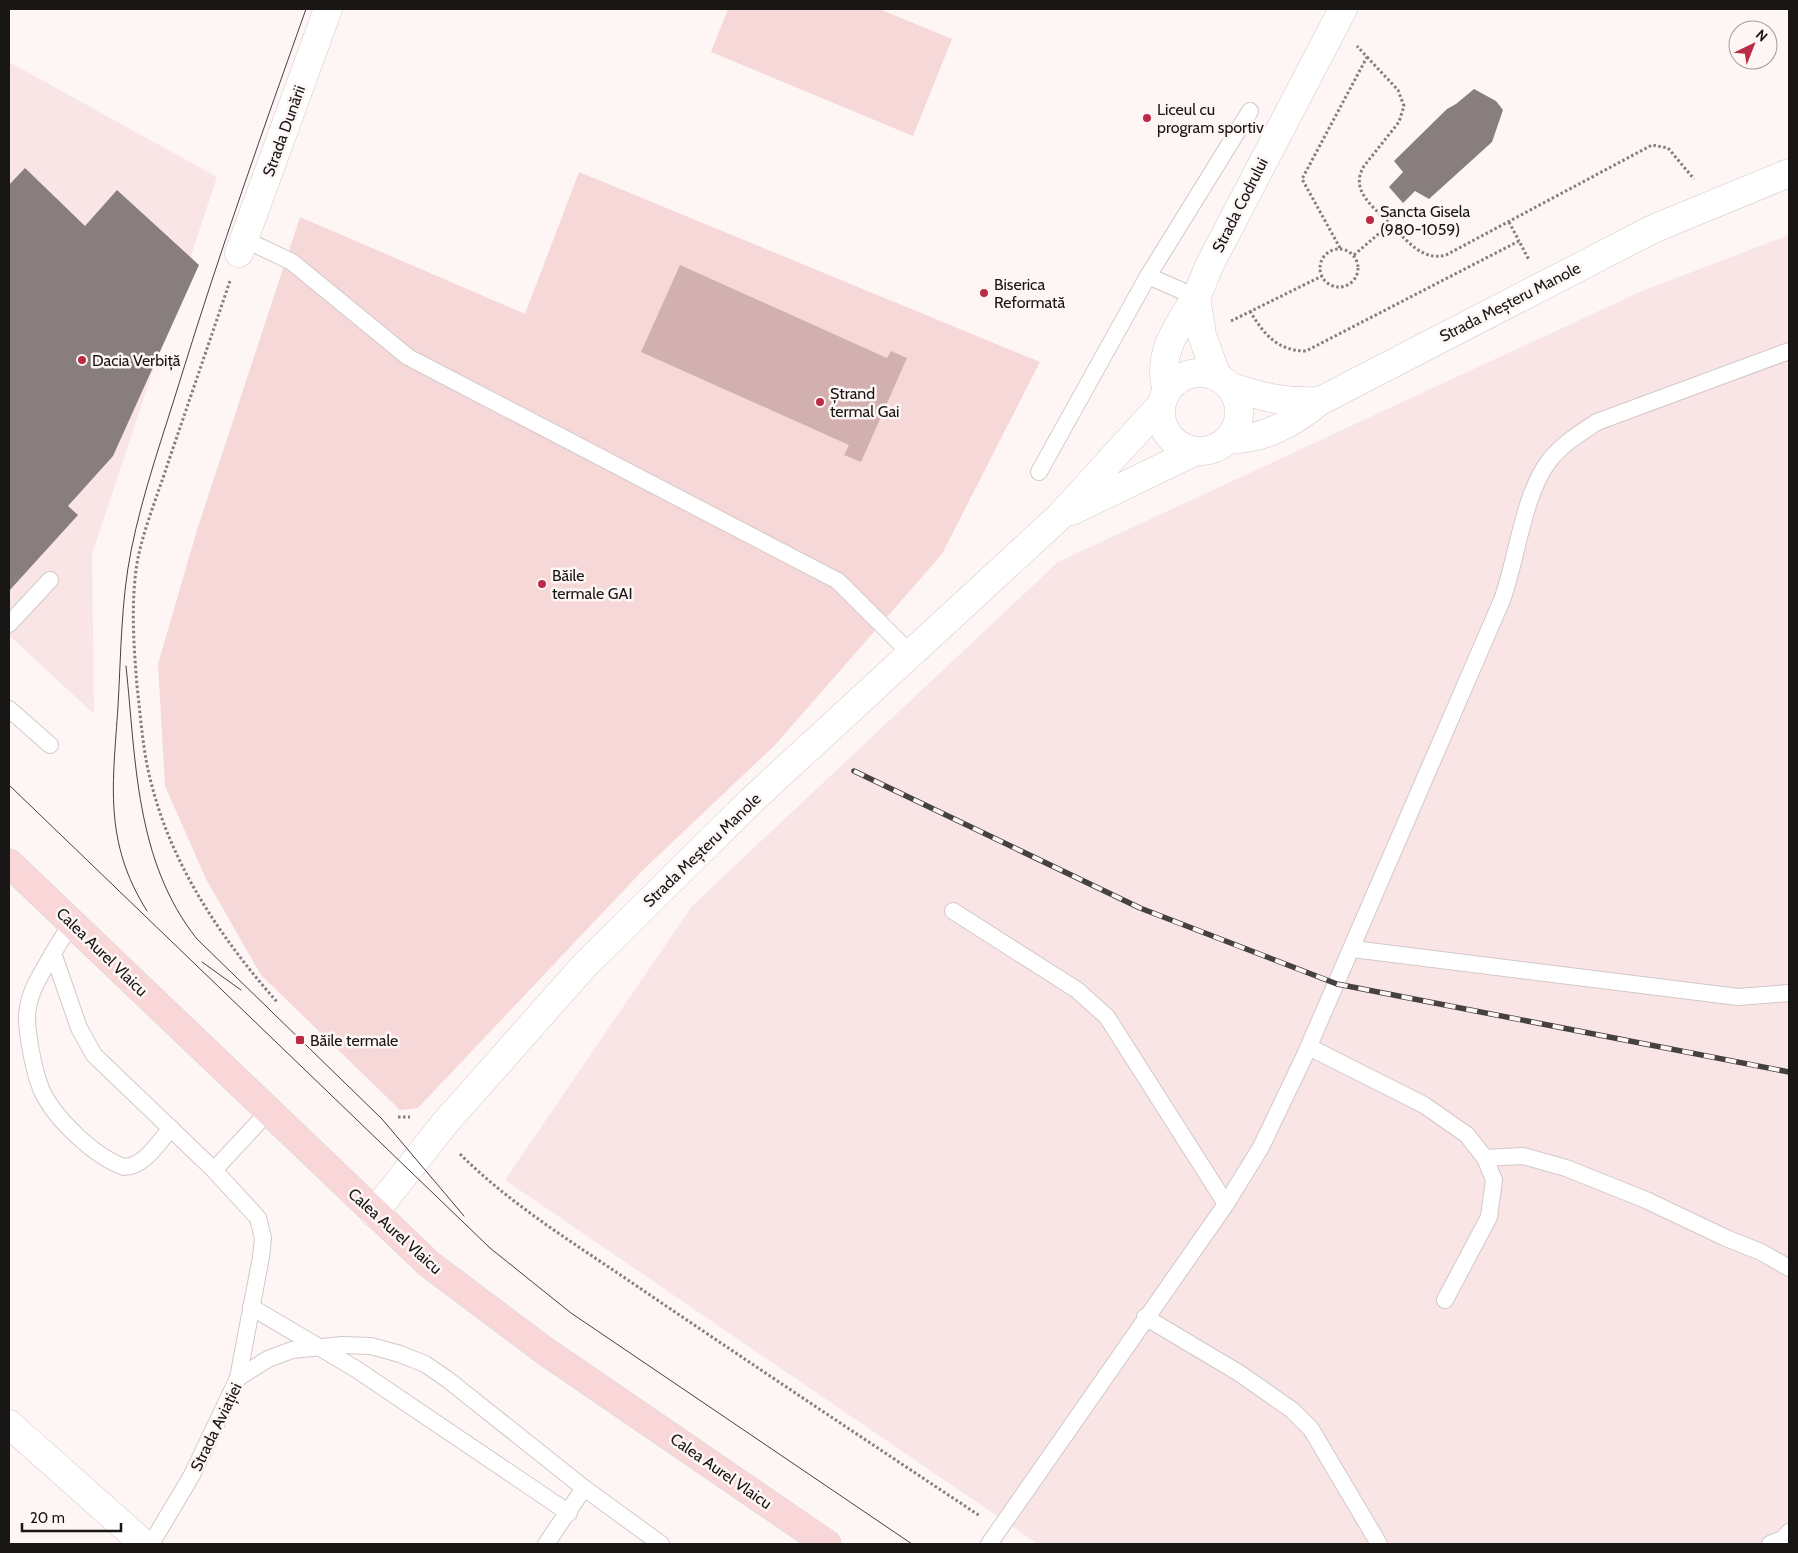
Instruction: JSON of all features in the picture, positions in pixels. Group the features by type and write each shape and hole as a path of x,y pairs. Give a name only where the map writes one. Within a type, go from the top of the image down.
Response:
{"main road":[{"name":"Calea Aurel Vlaicu","path":"9,863 374,1213 430,1264 464,1292 546,1351 827,1544"}],"street":[{"name":"Strada Dunării","path":"242,246 328,9"},
{"name":"Strada Codrului","path":"1164,398 1162,366 1166,353 1340,14"},
{"name":"Strada Meșteru Manole","path":"1223,382 1273,400 1320,401 1653,229 1789,173"},
{"path":"1164,398 1161,419 1166,433 1182,447 1196,451 1210,450 1228,439 1236,427 1239,413 1236,398 1223,382 1202,335 1196,297"},
{"path":"1060,517 1164,398 1176,381 1189,375 1204,373 1223,382"},
{"path":"1228,439 1256,437 1278,429 1298,419 1320,401"},
{"path":"1060,517 1196,451"},
{"name":"Strada Meșteru Manole","path":"374,1213 438,1132 584,966 752,800 1060,517"},
{"path":"9,1424 144,1544"}],"lane":[{"path":"1039,472 1148,276 1250,111"},
{"path":"242,246 292,262 408,357 838,581 910,653"},
{"path":"1148,276 1196,297"},
{"path":"989,1544 1226,1204 1261,1148 1309,1047 1502,600 1511,577 1534,489 1548,461 1570,439 1597,422 1789,351"},
{"path":"9,624 50,580"},
{"path":"9,709 50,745"},
{"path":"953,910 1077,990 1107,1017 1226,1204"},
{"path":"72,922 33,988 28,1016 33,1056 42,1090 61,1119 87,1144 124,1167 131,1167 139,1163 171,1128"},
{"path":"1352,949 1738,998 1789,993"},
{"path":"53,953 78,1028 94,1055 214,1170 258,1218 262,1238 261,1257 238,1378"},
{"path":"1309,1047 1424,1105 1467,1135 1485,1158 1494,1180 1489,1217 1444,1300"},
{"path":"214,1170 268,1112"},
{"path":"1485,1158 1523,1156 1566,1168 1646,1200 1760,1252 1789,1268"},
{"path":"251,1307 356,1369 568,1513"},
{"path":"1145,1318 1239,1373 1292,1410 1311,1429 1379,1544"},
{"name":"Strada Aviației","path":"151,1544 192,1475 238,1378 268,1359 292,1350 320,1347 372,1346 425,1364 447,1379 584,1488 661,1544"},
{"path":"546,1544 584,1488"},
{"path":"1770,1544 1783,1539 1789,1532"}],"path":[{"path":"1340,14 1350,39 1398,90 1404,106 1399,122 1359,173 1358,182 1365,198 1390,224 1424,254 1438,257 1509,222 1652,145 1668,148 1675,154 1713,204"},
{"path":"1340,248 1327,252 1319,268 1322,276 1328,283 1336,287 1350,284 1358,272 1358,264 1354,255 1340,248 1302,179 1367,57"},
{"path":"1509,222 1542,286"},
{"path":"1354,255 1390,224"},
{"path":"1250,312 1260,328 1280,346 1292,351 1306,351 1519,241"},
{"path":"242,246 152,511 136,568 134,647 141,728 152,786 171,841 195,890 224,936 248,969 278,1003"},
{"path":"1202,335 1322,276"},
{"path":"398,1117 416,1117 438,1132 486,1180 536,1217 999,1529"}],"shaded area":[{"path":"728,9 879,9 952,39 913,136 711,52"},
{"path":"9,62 217,177 92,554 94,714 9,635"},
{"name":"Ștrand termal Gai","path":"579,172 1040,362 942,554 775,745 643,870 418,1108 400,1110 261,975 206,879 165,786 158,664 197,530 300,217 525,314"},
{"path":"1789,235 1789,1544 1038,1544 505,1180 692,906 1058,562 1642,291"},
{"name":"Ștrand termal Gai","path":"680,265 887,358 891,351 907,358 861,462 844,455 849,445 641,352"}],"building":[{"path":"1474,89 1496,101 1503,110 1492,142 1429,199 1415,191 1403,203 1389,187 1403,172 1394,161 1447,109"},
{"name":"Dacia Verbiță","path":"25,168 85,226 117,190 199,265 113,456 68,506 78,515 9,591 9,185"}],"tram line":[{"path":"147,911 133,885 123,860 114,812 114,761 122,628 125,589 131,551 148,484 196,328 306,9"},
{"path":"126,666 142,808 150,843 161,877 177,909 197,939 382,1119 464,1216"},
{"path":"9,785 490,1248 571,1313 912,1544"},
{"path":"202,962 241,990"}],"railway":[{"path":"854,771 1140,908 1337,984 1789,1072"}],"place":[{"name":"Liceul cu program sportiv","path":"1147,118"},
{"name":"Sancta Gisela (980-1059)","path":"1370,220"},
{"name":"Biserica Reformată","path":"984,293"},
{"name":"Dacia Verbiță","path":"82,360"},
{"name":"Ștrand termal Gai","path":"820,402"},
{"name":"Băile termale GAI","path":"542,584"},
{"name":"Băile termale","path":"300,1040"}]}
